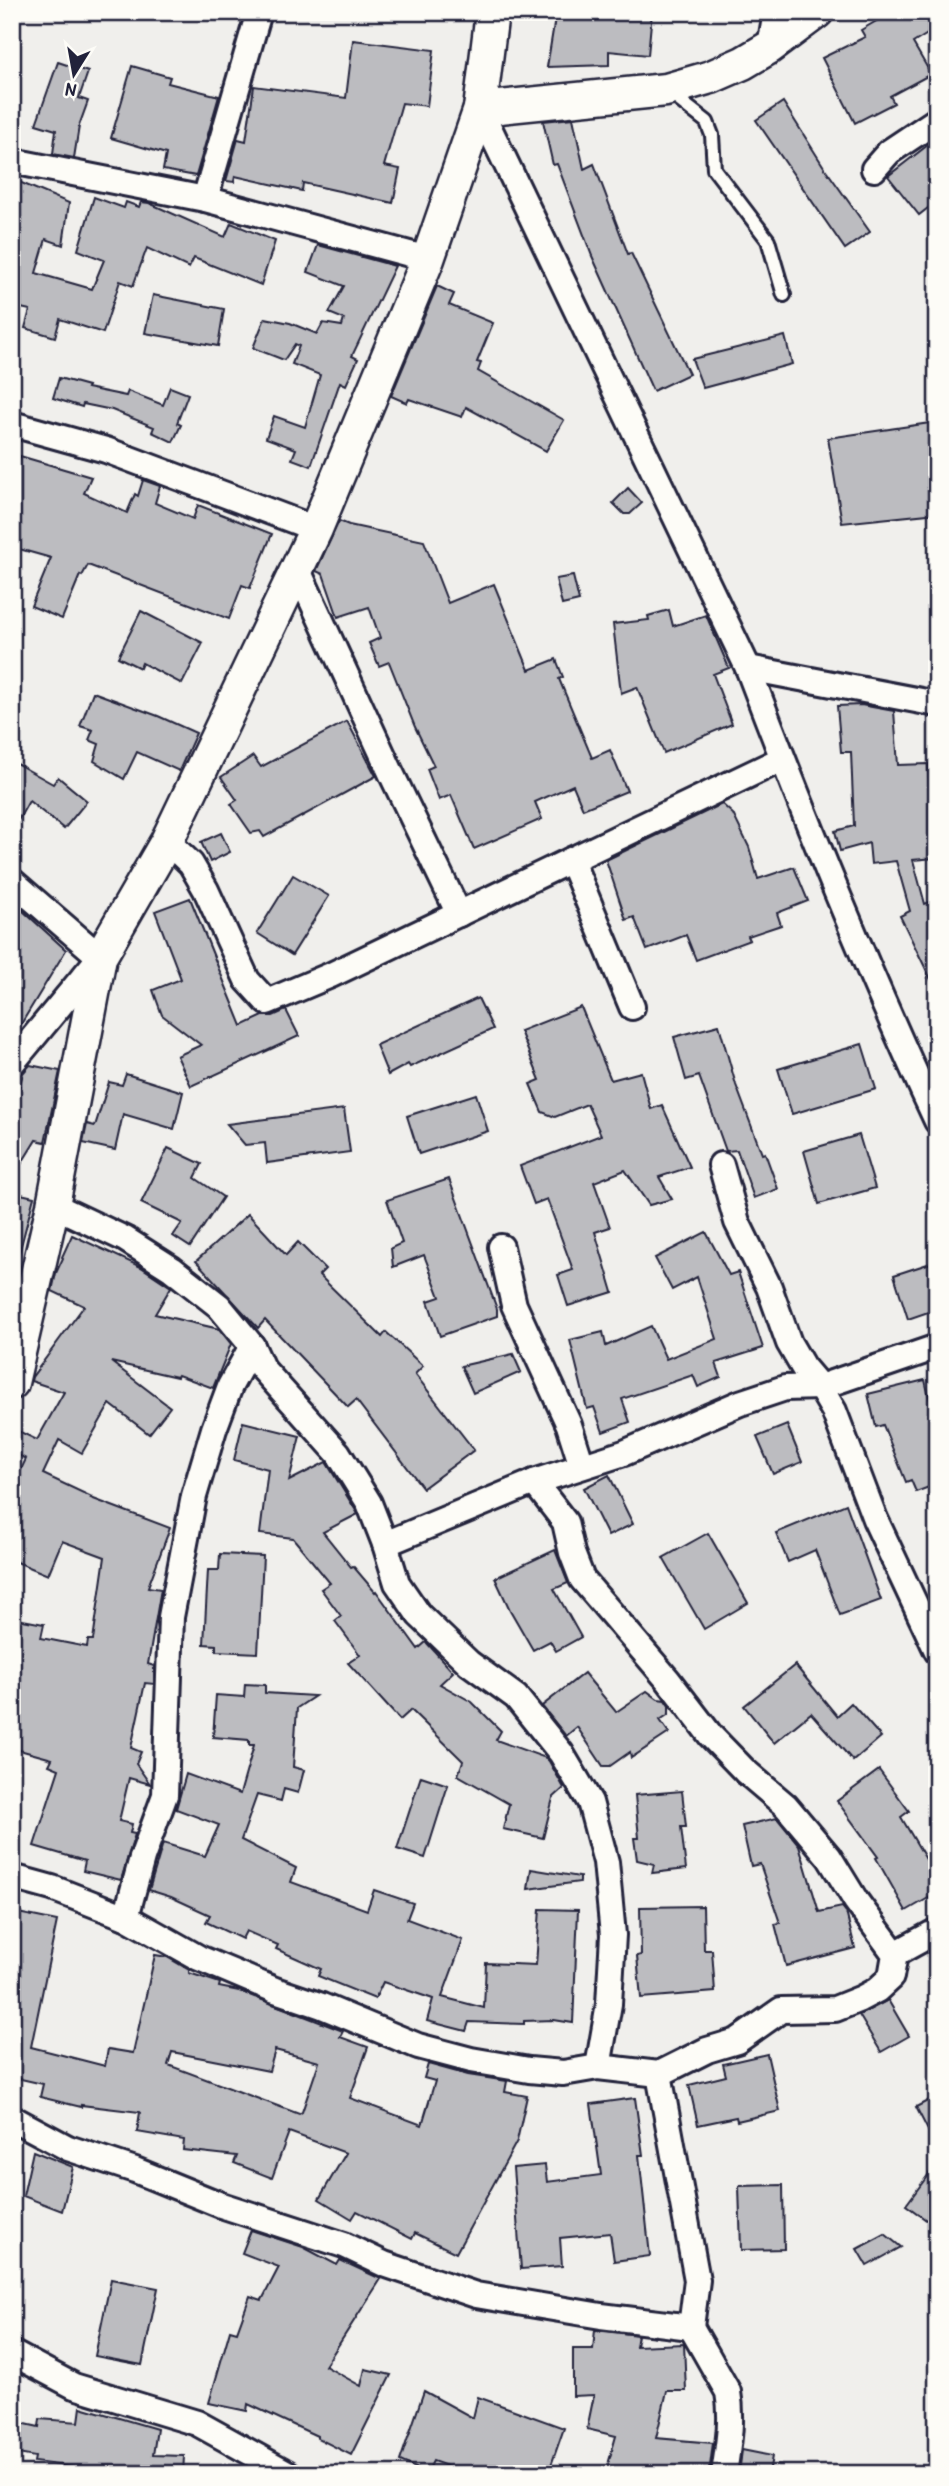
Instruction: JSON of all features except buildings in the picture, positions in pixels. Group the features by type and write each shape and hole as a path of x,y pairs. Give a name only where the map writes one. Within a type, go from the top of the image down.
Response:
{"street":[{"path":"205,199 259,12"},
{"path":"12,1063 100,957 167,841 316,529 428,259 480,109 492,12"},
{"path":"770,47 776,12"},
{"path":"480,109 666,90 712,77 770,47 817,12"},
{"path":"480,109 748,668 782,759 903,1049 937,1121"},
{"path":"874,169 889,152 937,120"},
{"path":"12,161 205,199 428,259"},
{"path":"12,424 106,450 316,529"},
{"path":"297,568 459,914"},
{"path":"748,668 937,704"},
{"path":"167,841 191,864 206,890 247,980 267,1002 331,975 782,759"},
{"path":"571,860 632,1007"},
{"path":"12,881 100,957"},
{"path":"12,1383 53,1205 100,957"},
{"path":"721,1166 737,1222 769,1287 789,1343 834,1411 875,1519 937,1651"},
{"path":"53,1205 125,1239 172,1269 219,1306 252,1346 262,1368 338,1453 369,1503 386,1544 397,1583 419,1615 469,1664 516,1697 561,1754 590,1802 606,1862 613,1935 609,2004 598,2067"},
{"path":"501,1247 514,1305 569,1425 582,1466"},
{"path":"126,1917 142,1858 165,1795 171,1617 194,1496 230,1386 252,1346"},
{"path":"386,1544 534,1482 624,1453 740,1404 785,1388 820,1387 937,1347"},
{"path":"12,1877 52,1888 126,1917 198,1958 418,2046 471,2060 529,2070 563,2073 598,2067 659,2074 708,2050 737,2041 781,2010 835,2009 877,1990 891,1977 895,1954 856,1901 829,1857 786,1806 710,1736 668,1680 582,1579 572,1553 565,1522 534,1482"},
{"path":"895,1954 937,1931"},
{"path":"659,2074 697,2280 691,2328 728,2392 731,2422 724,2474"},
{"path":"12,2118 68,2148 135,2169 221,2204 344,2245 384,2264 477,2295 691,2328"},
{"path":"12,2353 74,2386 197,2423 289,2474"}],"lane":[{"path":"666,90 707,122 712,135 715,169 768,240 784,295"}]}
